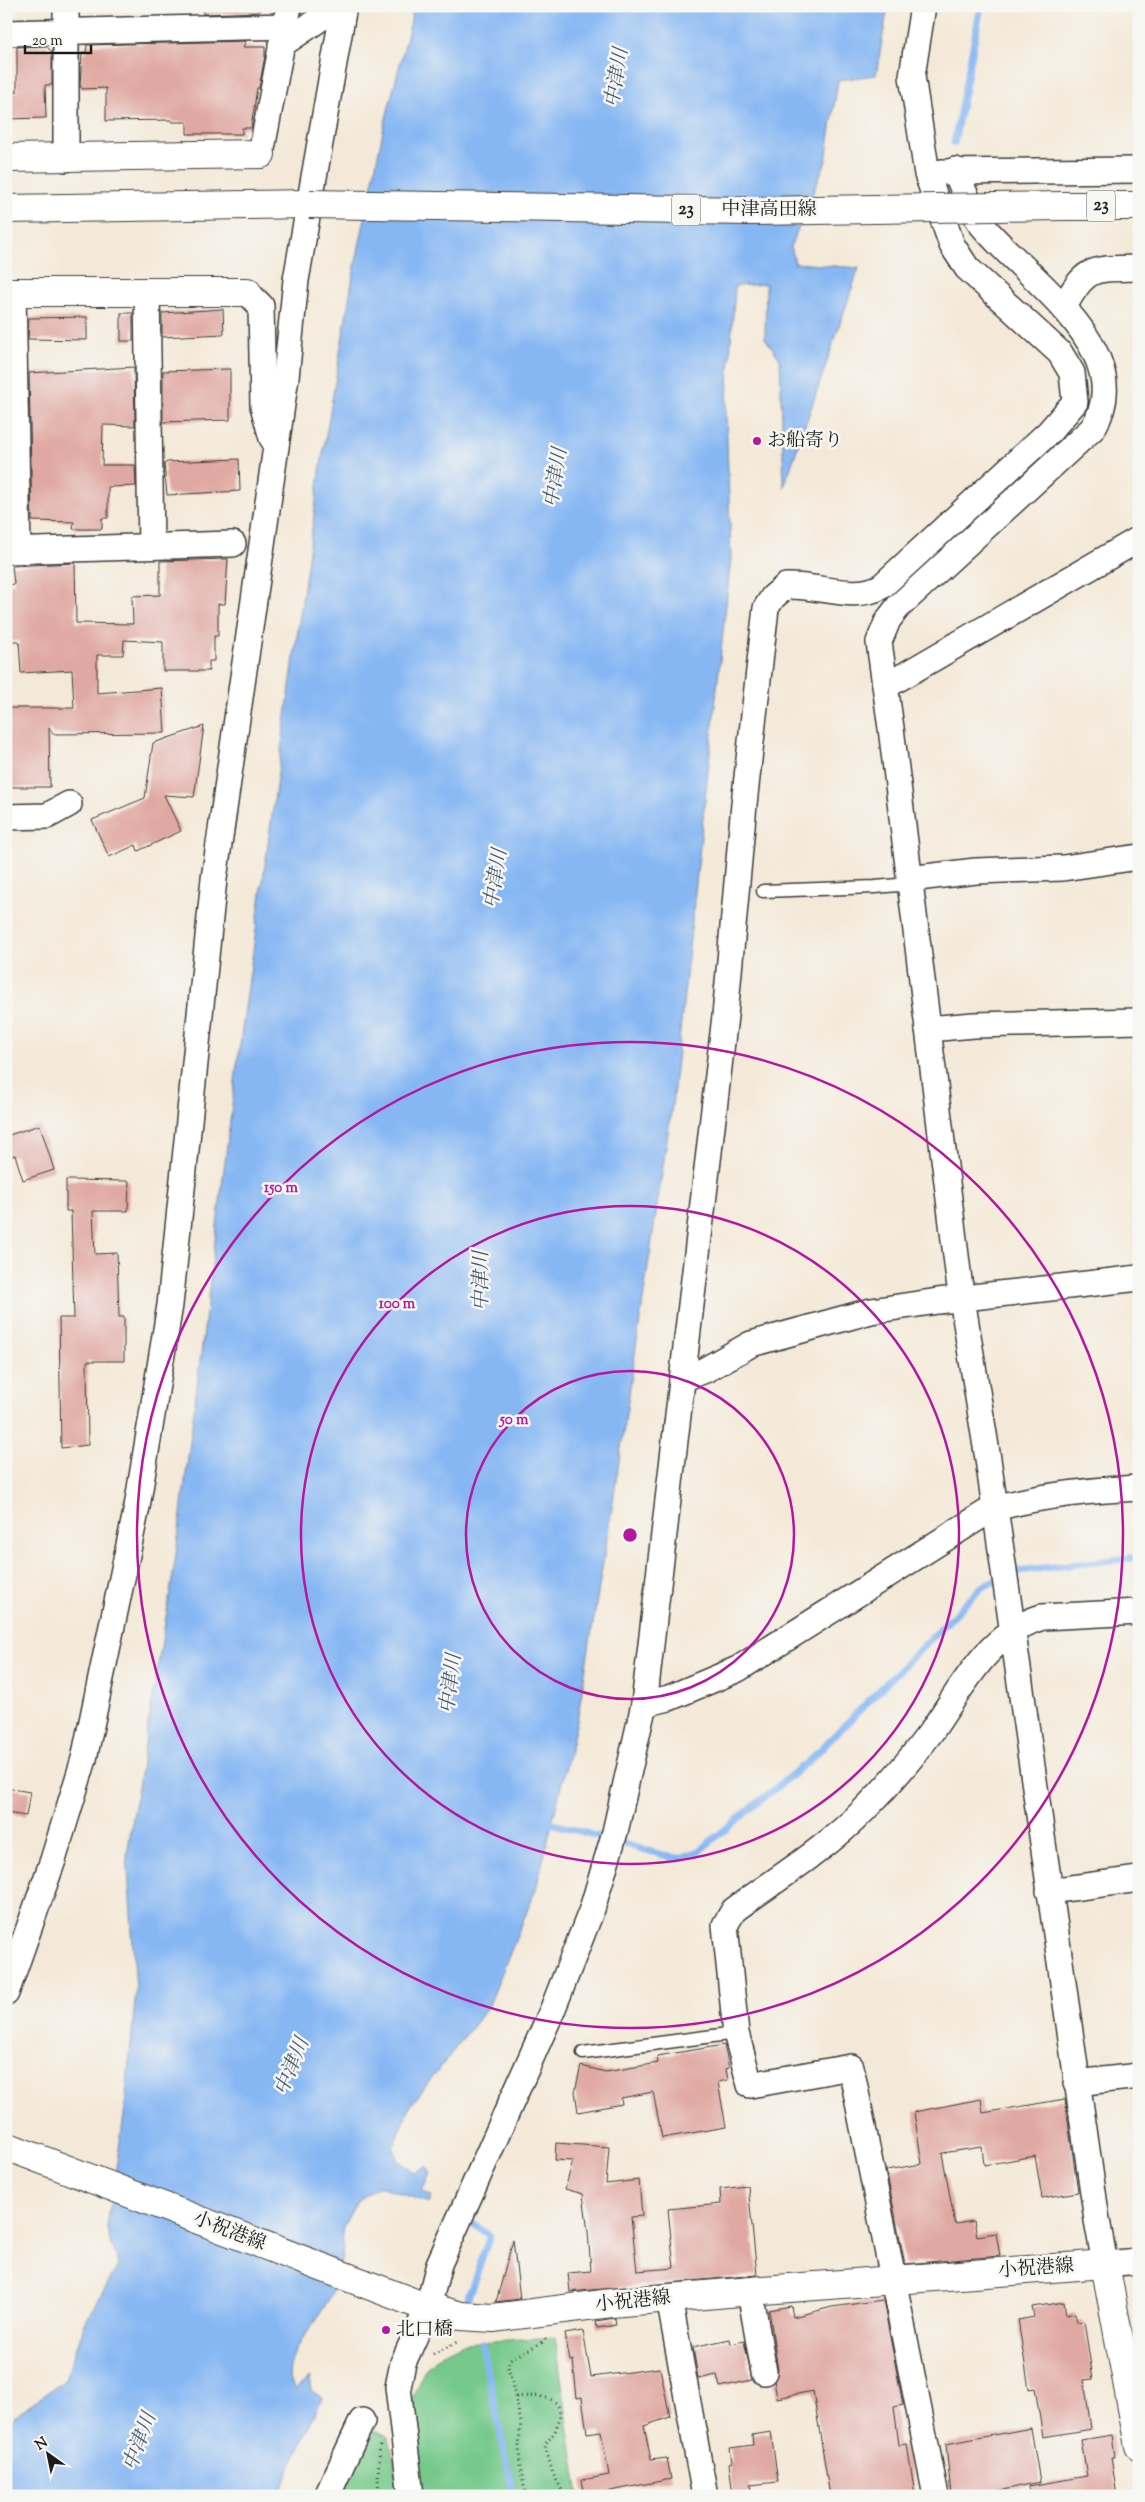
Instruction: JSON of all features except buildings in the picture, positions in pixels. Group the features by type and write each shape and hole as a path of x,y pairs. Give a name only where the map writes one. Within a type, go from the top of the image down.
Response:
{"main road":[{"path":"6,158 66,159 261,154"},
{"name":"中津高田線","path":"6,209 309,204 750,211 1139,206"},
{"path":"9,292 247,292"},
{"name":"小祝港線","path":"6,2146 421,2305 461,2316 493,2318 669,2298 1105,2264"},
{"path":"1105,2264 1139,2446"}],"street":[{"path":"66,6 66,159"},
{"path":"6,33 285,26 321,18 323,6"},
{"path":"6,1993 53,1860 84,1759 137,1507 170,1305 214,879 274,448 286,377 296,280 344,6"},
{"path":"411,2496 398,2387 403,2363 421,2305 552,2011 592,1908 616,1832 644,1704 725,1016 744,804 766,608 773,597 786,586 861,593 875,590 882,586 1050,432 1075,402 1072,373 1060,353 961,260 952,245 927,174 912,76 923,6"},
{"path":"261,154 285,26"},
{"path":"927,174 956,170 1139,170"},
{"path":"956,170 975,214 982,224 1007,253 1064,307 1092,346 1102,370 1104,395 1098,420 1093,428 898,608 888,620 879,642 961,1298 995,1508 1076,2083 1105,2264 1139,2261"},
{"path":"1064,307 1076,285 1093,271 1139,268"},
{"path":"9,292 12,550 233,544"},
{"path":"147,292 151,546"},
{"path":"247,292 261,306 263,406 274,448"},
{"path":"886,686 1139,539"},
{"path":"6,817 47,816 69,804"},
{"path":"910,881 976,871 1063,868 1139,857"},
{"path":"928,1029 974,1024 1139,1021"},
{"path":"682,1380 705,1370 751,1344 774,1336 871,1311 961,1298 1139,1278"},
{"path":"644,1704 669,1698 738,1669 972,1520 995,1508 1111,1489 1139,1488"},
{"path":"936,2496 895,2280 851,2067 750,2085 736,2033 724,1935 728,1918 734,1910 833,1838 863,1812 930,1733 976,1665 1013,1632 1028,1621 1042,1617 1139,1612"},
{"path":"1049,1891 1139,1879"},
{"path":"1076,2083 1139,2076"},
{"path":"750,2291 764,2372"},
{"path":"669,2298 705,2496"},
{"path":"327,2496 362,2421"}],"lane":[{"path":"763,891 876,887 910,881"},
{"path":"583,2053 736,2033"}],"path":[{"path":"526,2496 520,2466 521,2422 508,2367 510,2359 545,2340 547,2327"},
{"path":"430,2357 441,2348 466,2338"},
{"path":"516,2397 535,2395 549,2398 558,2406 560,2416 557,2428 545,2446 553,2474 563,2492 560,2496"},
{"path":"379,2496 379,2445 382,2437"}],"green space":[{"path":"555,2337 579,2496 419,2496 407,2409 425,2369 445,2352 463,2343"},
{"path":"362,2427 389,2437 400,2496 331,2496"}],"water":[{"name":"中津川","path":"412,6 888,6 876,75 838,80 826,161 791,246 795,263 859,268 784,487 780,359 765,338 766,284 735,286 726,413 731,558 672,1106 612,1508 577,1721 536,1889 489,2005 411,2105 393,2149 400,2162 415,2172 426,2166 430,2173 422,2191 432,2196 429,2203 379,2186 360,2201 345,2222 342,2231 343,2247 341,2260 333,2289 325,2305 299,2344 290,2366 289,2379 296,2389 310,2377 312,2391 322,2398 278,2496 6,2496 6,2425 29,2405 64,2382 86,2321 118,2266 107,2227 124,2116 136,1991 127,1854 175,1562 237,1065 321,465 353,276 384,126 411,21"}],"waterway":[{"path":"954,143 981,6"},
{"path":"544,1821 670,1857 680,1858 699,1851 811,1759 982,1587 1018,1571 1139,1557"},
{"path":"468,2297 490,2236 473,2224"},
{"path":"482,2344 514,2496"}],"place":[{"name":"お船寄り","path":"757,441"},
{"name":"北口橋","path":"386,2330"}]}
